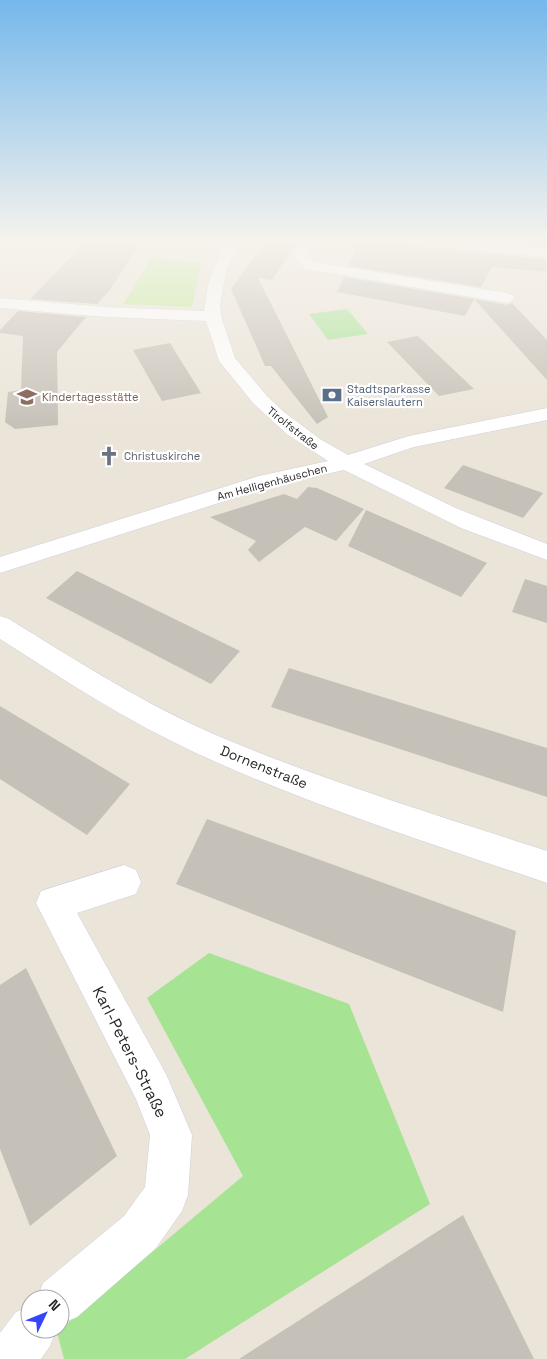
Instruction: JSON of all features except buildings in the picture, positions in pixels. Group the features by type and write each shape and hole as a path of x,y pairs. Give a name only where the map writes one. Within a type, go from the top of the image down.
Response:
{"street":[{"name":"Tirolfstraße","path":"213,302 213,316 226,358 260,402 284,424 345,463 420,500 516,542 547,552"},
{"path":"0,303 106,312 213,316"},
{"name":"Am Heiligenhäuschen","path":"0,565 266,482 345,463 409,442 527,416 547,414"},
{"name":"Dornenstraße","path":"0,626 106,693 206,744 343,799 547,867"},
{"name":"Karl-Peters-Straße","path":"70,1292 140,1232 166,1195 171,1135 152,1088 53,903 124,882"},
{"path":"11,1359 25,1339"}],"green space":[{"path":"124,302 193,302 192,307 123,304"},
{"path":"347,309 368,334 328,340 309,314"},
{"path":"209,953 349,1004 430,1204 185,1359 64,1359 59,1339 70,1339 70,1321 243,1176 147,998"}],"place":[{"name":"Stadtsparkasse Kaiserslautern","path":"332,395"},
{"name":"Kindertagesstätte","path":"27,397"},
{"name":"Christuskirche","path":"109,456"}]}
